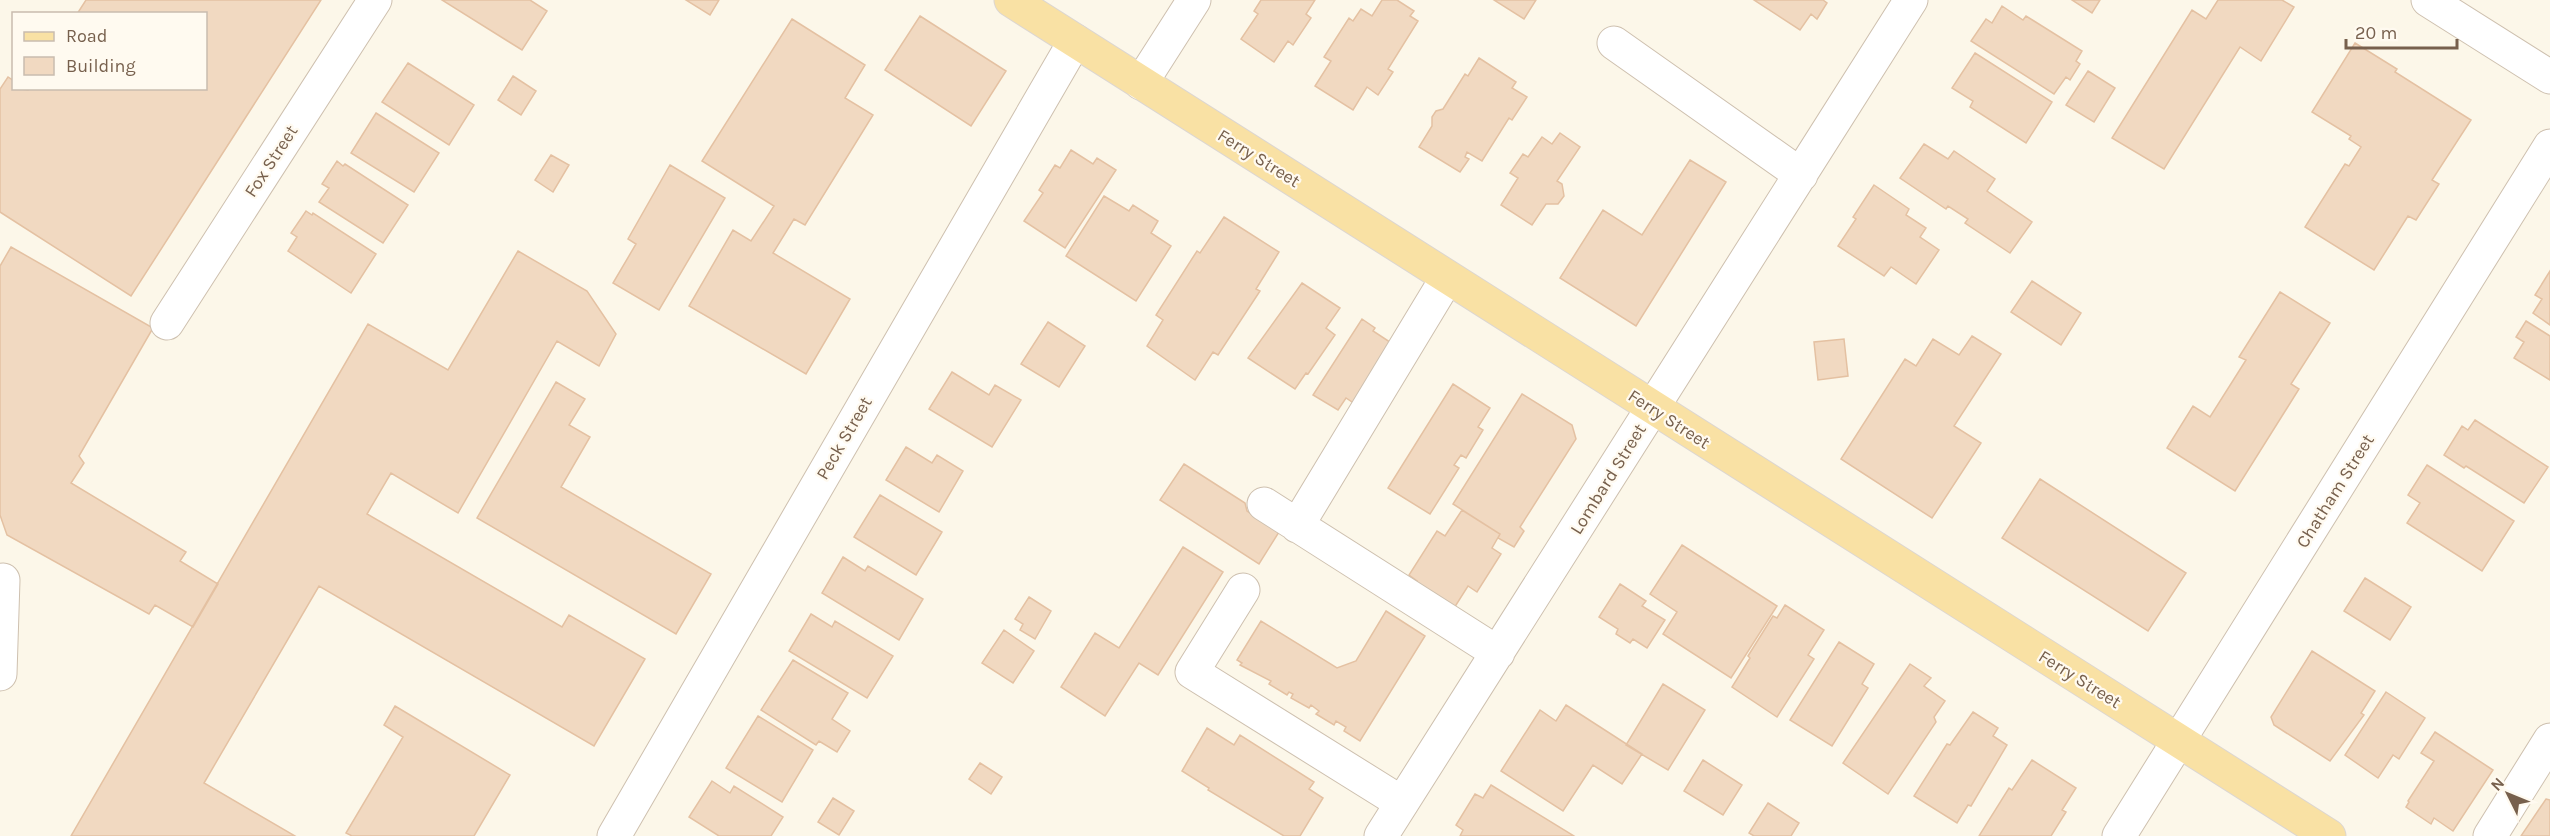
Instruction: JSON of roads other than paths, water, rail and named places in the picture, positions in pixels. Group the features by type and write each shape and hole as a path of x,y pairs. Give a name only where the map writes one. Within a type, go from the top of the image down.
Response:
{"main road":[{"name":"Ferry Street","path":"1011,0 2329,836"}],"street":[{"name":"Fox Street","path":"166,322 375,0"},
{"path":"1141,83 1194,0"},
{"name":"Lombard Street","path":"1381,836 1911,0"},
{"path":"2428,0 2550,77"},
{"name":"Peck Street","path":"614,836 1074,41"},
{"path":"1614,43 1801,175"},
{"name":"Chatham Street","path":"2119,836 2550,146"},
{"path":"1297,526 1447,278"},
{"path":"1264,504 1498,653"},
{"path":"0,674 3,580"},
{"path":"1243,590 1192,672 1402,803"},
{"path":"2490,836 2550,740"}]}
